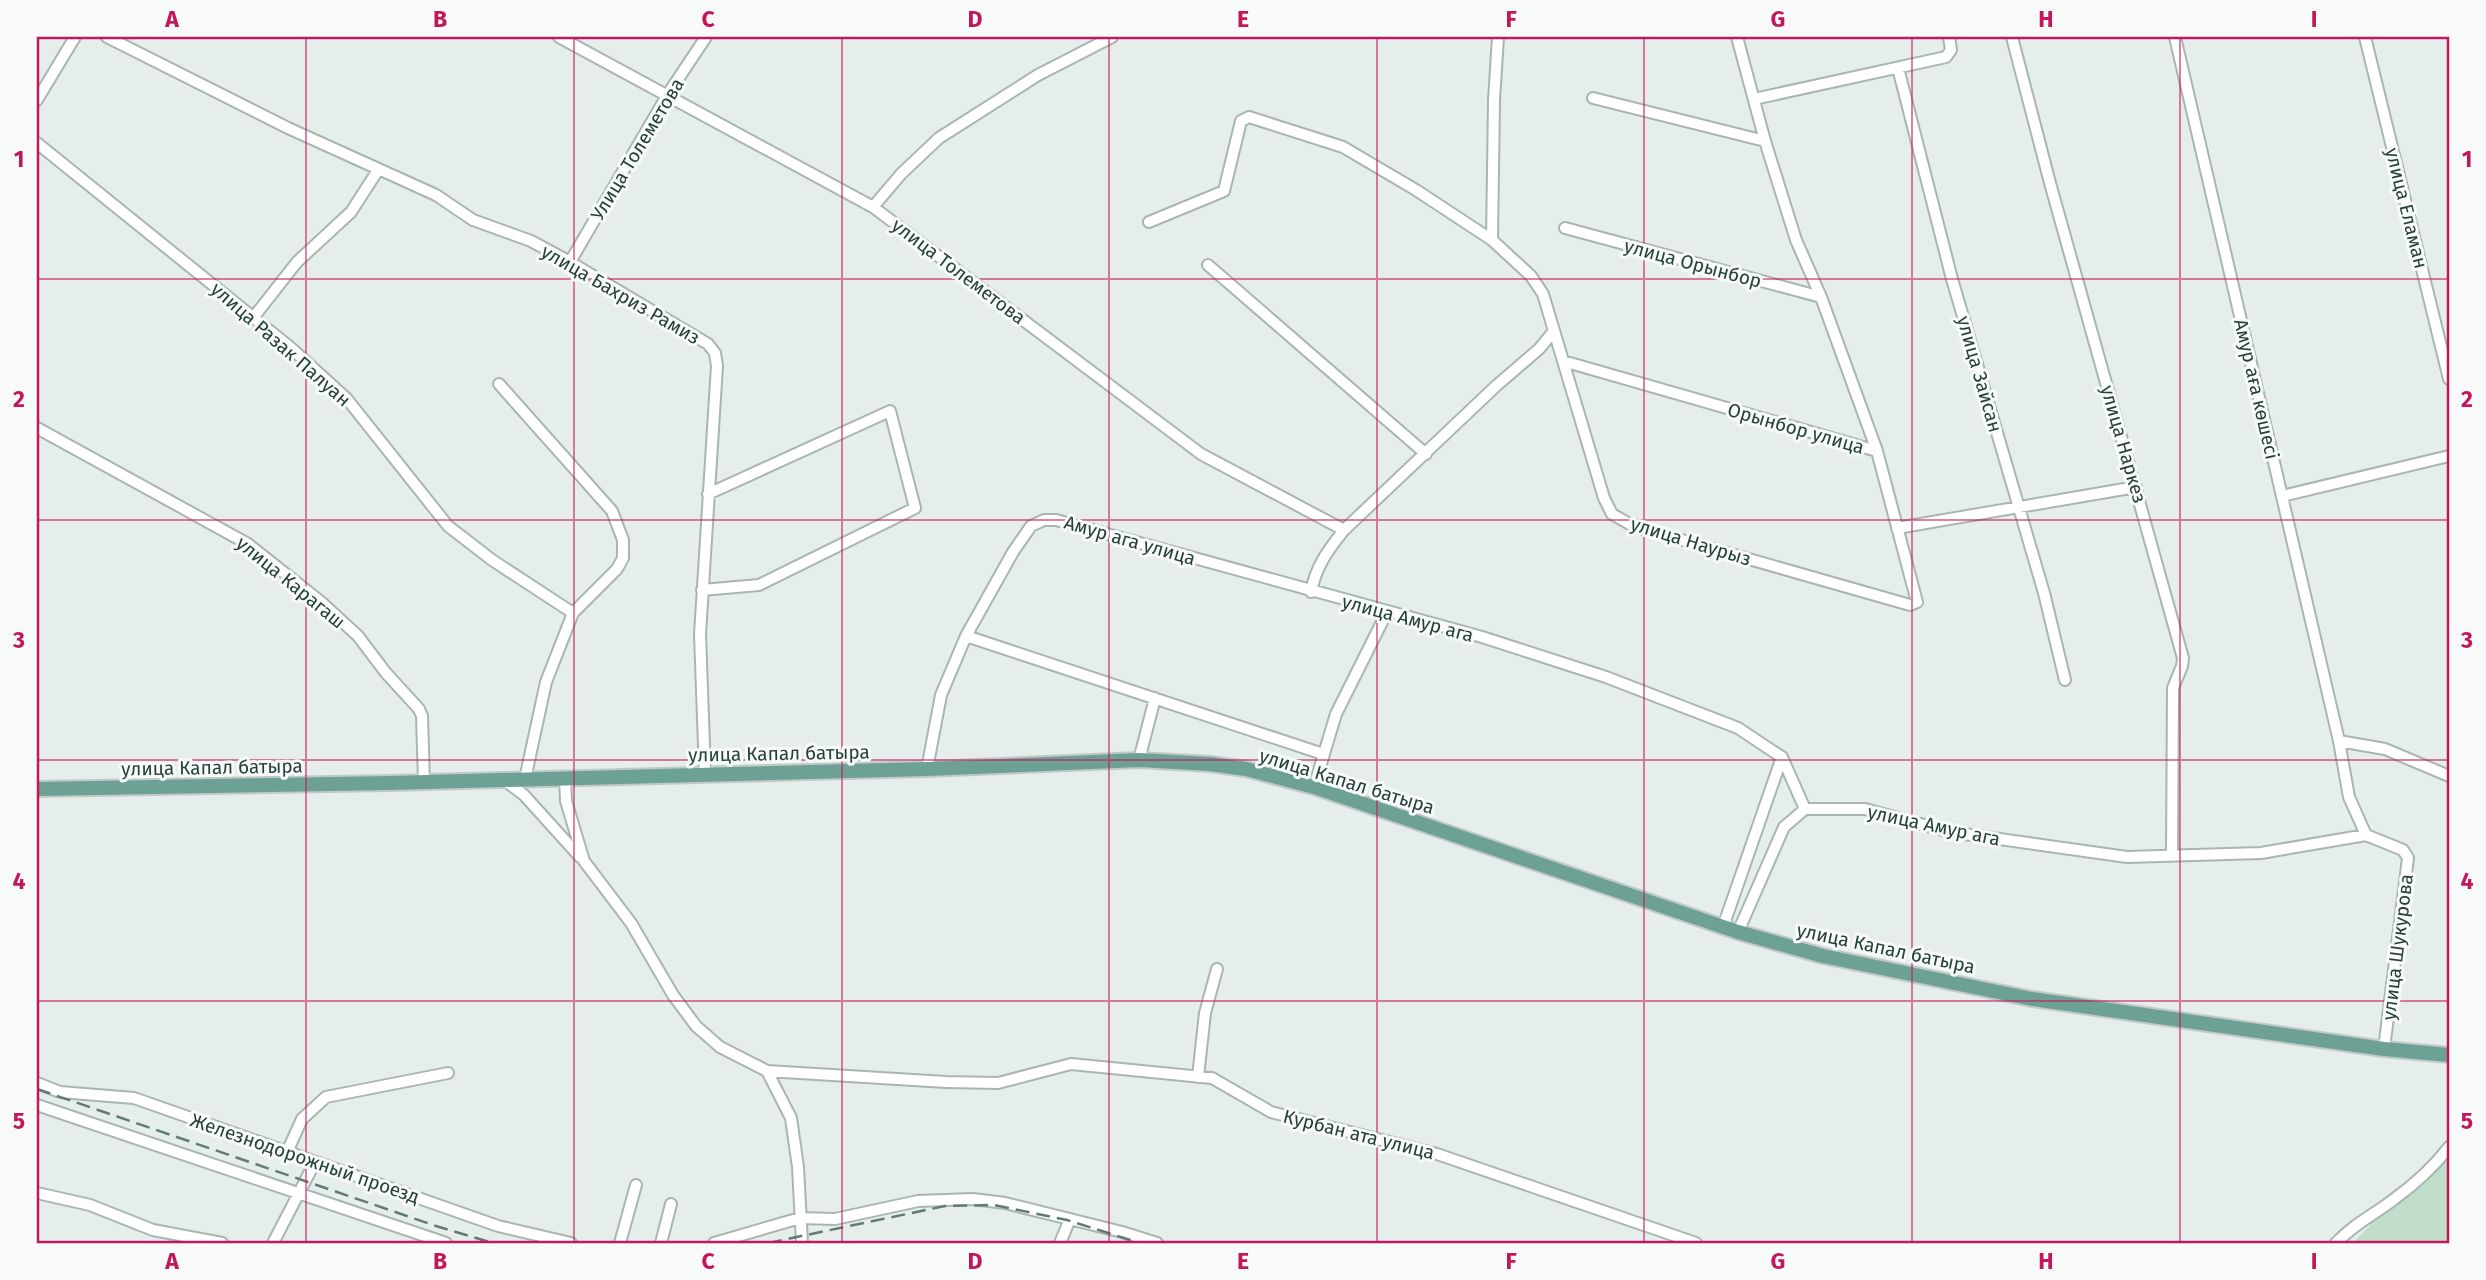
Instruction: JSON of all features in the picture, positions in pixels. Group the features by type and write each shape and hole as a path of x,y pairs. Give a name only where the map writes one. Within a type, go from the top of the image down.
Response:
{"main road":[{"name":"улица Капал батыра","path":"37,789 504,780 1139,761 1222,766 1246,769 1314,788 1738,932 1823,956 2032,999 2384,1049 2449,1055"}],"street":[{"path":"37,100 75,37"},
{"name":"улица Бахриз Рамиз","path":"107,37 288,128 436,195 473,220 531,241 708,344 715,353 717,366 700,634 705,774"},
{"name":"улица Толеметова","path":"559,37 873,207 1201,454 1344,530"},
{"name":"Улица Толеметова","path":"570,262 668,94 706,37"},
{"path":"873,207 901,174 939,138 1097,39 1112,37"},
{"path":"1492,240 1494,100 1498,37"},
{"path":"1737,37 1765,141 1796,240 1821,297 1877,451"},
{"path":"1754,99 1946,57 1951,50 1950,37"},
{"name":"улица Наркез","path":"2012,37 2183,658 2173,688 2172,856"},
{"name":"Амур аға көшесі","path":"2175,37 2339,741"},
{"name":"улица Еламан","path":"2365,37 2449,379"},
{"name":"улица Зайсан","path":"1898,68 1952,279 2044,593 2065,680"},
{"path":"1593,98 1765,141"},
{"name":"улица Наурыз","path":"1149,222 1224,191 1241,121 1249,117 1343,147 1416,190 1492,240 1531,275 1544,294 1604,498 1612,514 1633,526 1910,605 1916,604"},
{"name":"улица Разак Палуан","path":"37,143 291,348 347,399 448,526 573,613"},
{"path":"253,318 297,262 351,212 378,170"},
{"name":"улица Орынбор","path":"1565,228 1821,297"},
{"path":"1208,265 1426,454"},
{"path":"1311,592 1314,574 1322,557 1344,530 1496,386 1539,349 1554,331"},
{"name":"Орынбор улица","path":"1563,361 1877,451 1918,599 1916,604"},
{"path":"499,384 612,511 623,540 623,558 617,569 573,613 546,682 525,779"},
{"path":"702,590 759,585 915,508 890,411 708,494"},
{"name":"улица Карагаш","path":"37,428 248,544 348,628 419,709 422,716 424,782"},
{"path":"2283,496 2449,456"},
{"path":"1897,528 2136,487"},
{"name":"Амур ага улица","path":"966,636 1013,552 1031,526 1044,520 1056,520 1311,592"},
{"name":"улица Амур ага","path":"1311,592 1482,637 1606,677 1738,728 1782,757"},
{"path":"1314,788 1336,714 1387,612"},
{"path":"927,769 941,695 966,636 1324,754"},
{"path":"1139,761 1155,698"},
{"path":"2366,835 2349,797 2339,741 2385,749 2449,776"},
{"path":"1738,932 1784,827 1805,808 1782,757"},
{"path":"1723,927 1782,757"},
{"path":"565,778 566,801 584,862"},
{"path":"504,780 524,795 584,862 631,923 673,995 696,1027 720,1047 767,1071 791,1118 798,1167 802,1243"},
{"name":"улица Амур ага","path":"1805,808 1865,809 1950,832 2127,857 2261,853 2366,835"},
{"name":"улица Шукурова","path":"2366,835 2403,850 2408,863 2384,1049"},
{"path":"1198,1077 1205,1013 1217,970"},
{"name":"Курбан ата улица","path":"767,1071 998,1083 1071,1064 1212,1078 1270,1112 1437,1154 1696,1243"},
{"path":"287,1152 302,1119 326,1097 448,1073"},
{"name":"Железнодорожный проезд","path":"37,1083 60,1092 134,1098 498,1226 571,1243"},
{"path":"37,1105 446,1243"},
{"path":"2336,1243 2352,1227 2392,1201 2431,1170 2449,1147"},
{"path":"278,1241 315,1162"},
{"path":"620,1243 636,1185"},
{"path":"37,1193 90,1205 153,1230 222,1243"},
{"path":"714,1243 800,1218 835,1219 918,1201 972,1199 1005,1203 1157,1243"},
{"path":"661,1243 671,1204"},
{"path":"1060,1243 1070,1219"}],"green space":[{"path":"2449,1159 2449,1243 2353,1243 2378,1217"}],"railway":[{"path":"37,1089 436,1226 493,1243"},
{"path":"768,1243 945,1206 994,1205 1067,1220 1140,1243"}]}
